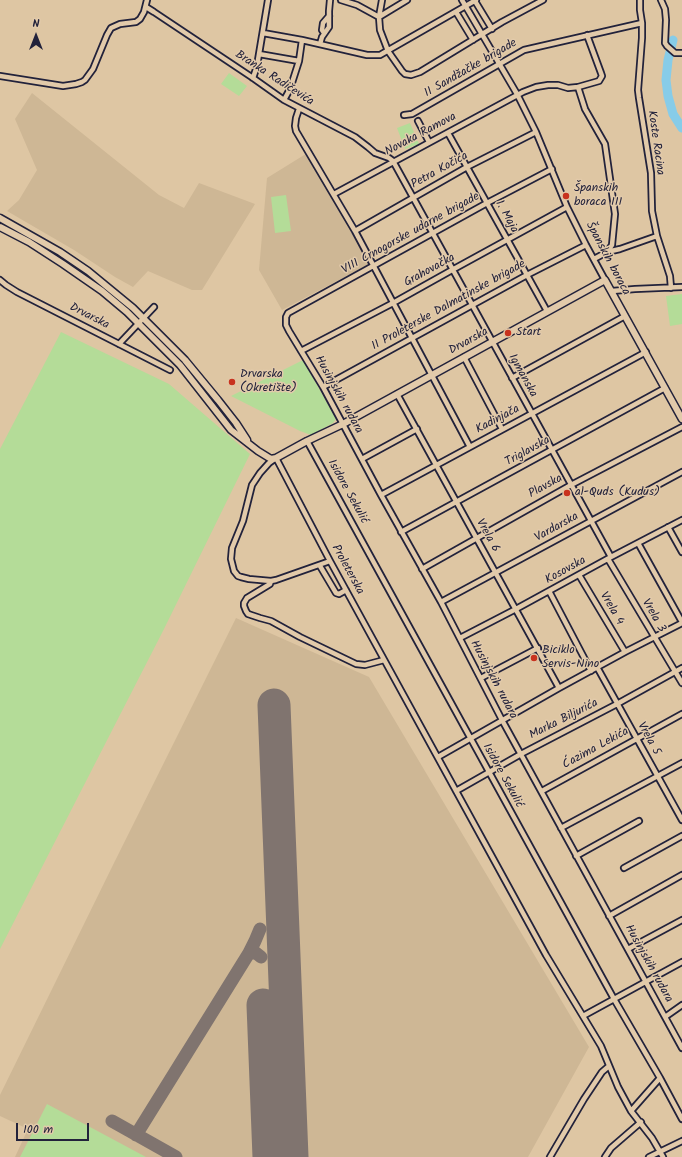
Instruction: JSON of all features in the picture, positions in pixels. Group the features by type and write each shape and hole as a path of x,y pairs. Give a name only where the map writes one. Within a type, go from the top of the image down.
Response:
{"main road":[{"path":"0,218 60,252 88,271 144,318 185,360 218,400 249,444"},
{"path":"0,227 29,242 102,291 139,323 180,365 231,430 267,457 271,459 276,458 343,424"},
{"name":"Španskih boraca","path":"605,280 682,419"},
{"name":"Drvarska","path":"343,424 605,280"}],"street":[{"path":"0,76 63,86 76,84 85,80 93,69 111,28 120,24 130,24 140,19 146,7 147,0"},
{"path":"253,78 256,71 268,0"},
{"path":"320,44 324,33 329,27 330,0"},
{"path":"341,0 357,5 380,17"},
{"path":"382,0 380,30 388,51 402,72 411,75 420,72 543,0"},
{"path":"380,17 407,0"},
{"name":"Španskih boraca","path":"462,0 517,94 536,132 567,207 605,280"},
{"name":"Koste Racina","path":"640,0 642,38 638,90 648,152 652,211 657,236 670,276 671,288"},
{"path":"661,0 666,13 665,39 667,46 675,53 682,53"},
{"path":"263,33 302,40 367,56 380,56 476,1 492,29"},
{"name":"Branka Radičevića","path":"146,7 284,100 355,137 375,153 393,161"},
{"path":"456,12 473,40"},
{"name":"II Sandžačke brigade","path":"404,115 412,114 524,50 642,23"},
{"path":"587,35 602,76 601,79 596,82 578,87 585,109 605,144 615,214 612,244 607,252"},
{"path":"284,100 290,89 299,61 302,40"},
{"path":"259,54 299,61"},
{"name":"Novaka Ramova","path":"334,194 517,94 548,85 558,85 568,88 578,87"},
{"path":"300,108 296,118 296,131 355,231 470,447"},
{"path":"418,121 429,142"},
{"name":"1. Maja","path":"448,132 547,312"},
{"name":"Petra Kočića","path":"355,231 412,198 536,132"},
{"name":"Igmanska","path":"393,161 610,558"},
{"name":"VIII Crnogorske udarne brigade","path":"286,322 288,313 487,203 552,169"},
{"name":"Grahovačka","path":"302,351 394,303 567,207"},
{"path":"594,259 607,252 657,236"},
{"name":"II Proleterske Dalmatinske brigade","path":"323,387 586,244"},
{"name":"Drvarska","path":"0,280 17,292 170,370"},
{"path":"612,291 682,287"},
{"path":"119,344 154,307"},
{"path":"512,378 625,316"},
{"name":"Husinjskih rudara","path":"286,322 289,331 323,387 401,532 441,602 520,754 542,791 576,856 681,1044"},
{"name":"Kadinjača","path":"381,495 646,352"},
{"path":"464,357 502,429"},
{"name":"Triglavska","path":"401,532 665,388"},
{"name":"Vrela 6","path":"398,394 559,688"},
{"name":"Plavska","path":"422,569 571,485 682,427"},
{"path":"362,459 417,429"},
{"name":"Isidore Sekulić","path":"307,441 682,1120"},
{"path":"276,458 260,473 252,485 243,521 232,548 232,566 238,576 249,579 271,581 320,566 330,561"},
{"name":"Proleterska","path":"276,458 330,561 546,955 601,1046 618,1088 631,1111 641,1122 663,1157"},
{"name":"Vardarska","path":"441,602 682,472"},
{"name":"Kosovska","path":"460,638 516,610 682,520"},
{"path":"668,527 682,552"},
{"path":"438,757 597,667 682,623 638,543"},
{"name":"Vrela 3","path":"610,558 654,637 682,683"},
{"path":"320,566 336,593 339,594 346,590"},
{"name":"Vrela 4","path":"579,575 625,652"},
{"path":"271,581 270,584 246,598 244,606 248,614 271,621 356,664 365,665 384,660"},
{"path":"549,591 591,671"},
{"path":"481,678 538,648"},
{"name":"Vrela 5","path":"597,667 682,820"},
{"name":"Marka Biljurića","path":"456,791 520,754 617,704 682,668"},
{"name":"Ćazima Lekića","path":"542,791 682,714"},
{"path":"562,828 682,763"},
{"path":"576,856 639,821"},
{"path":"624,868 682,836"},
{"path":"609,916 682,875"},
{"path":"628,949 682,920"},
{"path":"583,1016 682,962"},
{"path":"665,1017 682,1005"},
{"path":"550,1157 584,1099 602,1072 609,1066"},
{"path":"631,1111 660,1078"},
{"path":"605,1157 611,1148 641,1122"},
{"path":"649,1157 682,1140"}],"shaded area":[{"path":"32,93 159,195 184,208 199,183 255,204 202,290 192,290 148,271 133,287 74,250 7,211 19,200 37,170 15,119"},
{"path":"309,152 371,263 282,310 259,270 267,178"},
{"path":"236,618 369,677 589,1047 528,1157 15,1157 28,1129 0,1116 0,1095"}],"green space":[{"path":"229,73 247,86 239,96 221,84"},
{"path":"410,123 419,144 405,149 397,128"},
{"path":"286,195 291,231 275,233 271,197"},
{"path":"682,294 682,324 670,326 666,296"},
{"path":"61,332 169,384 250,454 163,631 0,949 0,449"},
{"path":"303,360 336,419 333,423 311,435 300,431 231,396"},
{"path":"47,1104 146,1157 20,1157"}],"waterway":[{"path":"673,40 668,60 666,80 668,96 673,114 682,128"}],"taxiway":[{"path":"136,1135 249,953 260,929"},
{"path":"249,953 256,953 261,957"},
{"path":"112,1121 176,1157"}],"runway":[{"path":"274,705 292,1157"},
{"path":"263,1005 269,1157"}],"place":[{"name":"Španskih boraca III","path":"566,196"},
{"name":"Start","path":"508,333"},
{"name":"Drvarska (Okretište)","path":"232,382"},
{"name":"al-Quds (Kudus)","path":"567,493"},
{"name":"Biciklo Servis-Nino","path":"534,658"}]}
